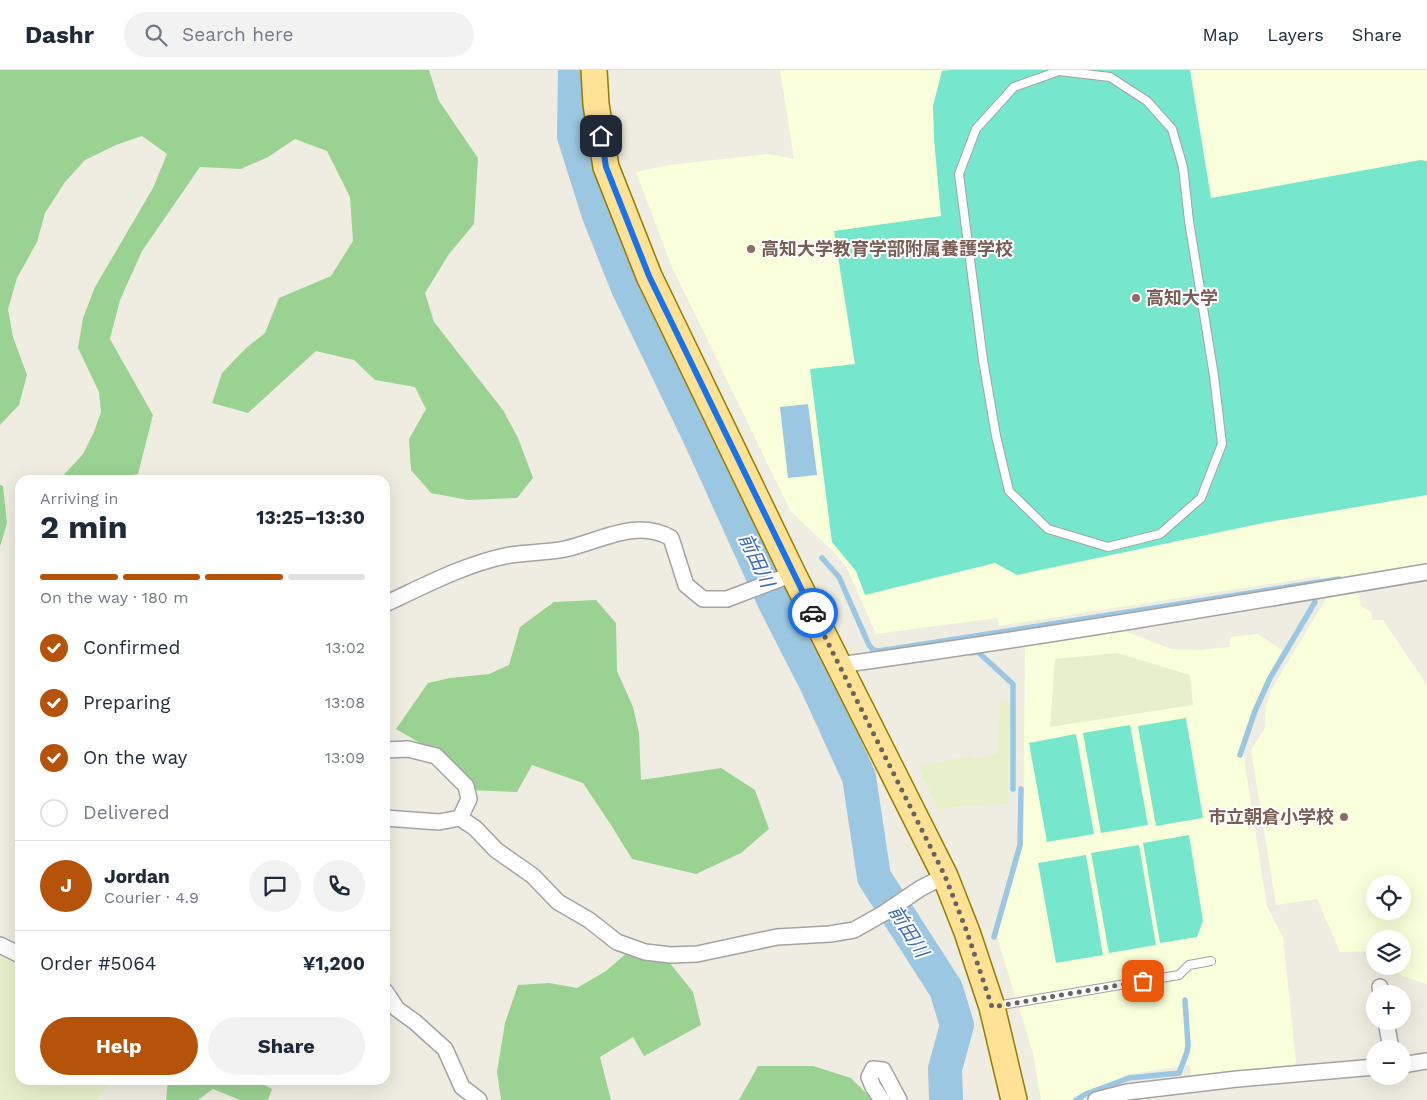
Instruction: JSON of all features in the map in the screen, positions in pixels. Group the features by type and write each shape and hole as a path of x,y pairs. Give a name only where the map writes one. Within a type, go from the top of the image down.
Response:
{"main road":[{"path":"594,70 596,104 606,167 649,276 784,577 839,664 945,876 967,932 992,1007 1014,1100"}],"street":[{"path":"390,602 462,569 505,556 565,549 617,532 644,529 660,532 671,538 686,584 703,599 727,599 784,577"},
{"path":"839,664 1019,639 1427,572"},
{"path":"390,750 408,749 436,756 466,786 469,799 460,818"},
{"path":"390,818 438,822 460,818 475,828 496,850 533,876 558,902 588,920 617,942 646,952 671,955 697,954 776,937 830,934 854,930 884,913 921,888 945,876"},
{"path":"0,945 15,952"},
{"path":"390,998 397,1009 415,1022 445,1049 462,1087 479,1100"},
{"path":"1411,1064 1427,1061"},
{"path":"1096,1100 1127,1092 1176,1093 1284,1074 1366,1068"},
{"path":"882,1100 872,1087 868,1077 873,1069 882,1070 899,1100"}],"lane":[{"path":"1059,71 1110,77 1147,100 1172,129 1183,167 1189,221 1214,376 1222,444 1201,498 1160,534 1108,547 1048,529 1008,491 996,436 983,360 959,174 976,129 1014,87 1059,71"},
{"path":"992,1007 1179,975 1190,965 1211,961"}],"shaded area":[{"name":"高知大学","path":"780,70 1427,70 1427,563 1322,580 1321,576 999,626 997,618 876,634 847,568 832,550 791,512 672,267 636,172 670,165 769,154 794,159"},
{"name":"高知大学","path":"1190,70 1211,198 1421,160 1427,161 1427,495 1263,523 1017,575 995,563 865,595 856,571 832,542 810,369 855,364 834,231 941,216 933,106 942,71"},
{"path":"808,404 817,475 788,478 780,407"},
{"name":"市立朝倉小学校","path":"1359,592 1361,606 1371,612 1372,620 1383,620 1427,685 1427,984 1401,975 1411,975 1411,930 1366,930 1366,951 1340,952 1317,899 1276,905 1251,750 1265,728 1266,706 1271,690 1327,597"},
{"path":"1119,629 1171,649 1199,650 1230,647 1230,637 1258,634 1282,650 1253,710 1239,752 1243,752 1267,906 1283,937 1296,1062 1290,1068 1191,1076 1190,1065 1124,1075 1122,1079 1086,1091 1073,1100 1041,1100 1033,1053 997,937 1023,845 1025,648 1028,644"},
{"path":"1117,653 1190,675 1193,705 1050,727 1055,659"},
{"path":"1000,701 1010,702 1008,804 938,809 918,766 972,756 972,759 998,754"},
{"path":"1186,718 1203,818 1156,826 1138,726"},
{"path":"1130,725 1148,825 1101,833 1083,733"},
{"path":"1076,734 1094,834 1047,842 1029,743"},
{"path":"1189,835 1203,921 1197,937 1160,943 1143,843"},
{"path":"1139,845 1156,945 1109,953 1091,853"},
{"path":"1086,855 1103,955 1056,963 1038,863"},
{"path":"0,956 15,963 15,1085 108,1085 98,1100 0,1100"}],"green space":[{"path":"0,70 429,70 439,101 478,158 474,224 449,254 425,293 434,322 503,410 518,438 533,478 517,498 468,500 431,493 411,470 409,439 426,409 415,387 375,380 354,360 316,351 248,413 212,403 222,373 246,348 265,333 279,298 331,276 353,241 350,197 327,151 295,139 268,157 241,169 200,167 142,251 120,300 110,339 153,415 138,474 64,475 83,454 101,412 99,392 78,348 83,318 95,287 153,188 167,154 142,136 116,145 85,160 65,182 45,213 37,242 17,278 8,309 13,337 27,375 19,405 0,425"},
{"path":"0,485 3,486 7,523 0,547"},
{"path":"596,600 616,623 617,671 633,707 639,733 641,780 721,768 755,790 769,829 741,853 696,874 632,859 583,783 532,765 517,792 468,790 444,757 396,729 428,683 450,678 489,674 509,665 520,627 554,602"},
{"path":"629,951 670,963 693,992 701,1025 644,1056 633,1037 600,1057 611,1100 501,1100 497,1072 505,1023 518,985 549,983 577,988 606,971"},
{"path":"758,1066 813,1066 851,1078 873,1100 739,1100"},
{"path":"168,1085 264,1085 272,1089 268,1100 240,1100 213,1089 198,1100 166,1100"}],"waterway":[{"name":"前田川","path":"575,70 574,136 599,215 628,288 702,442 775,603 816,683 859,777 874,877 946,989 957,1025 945,1069 946,1100"},
{"path":"822,558 839,577 869,645 873,650 879,651 1339,579"},
{"path":"1240,755 1255,711 1270,678 1315,602"},
{"path":"971,653 978,652 1013,684 1013,789"},
{"path":"994,937 1020,845 1021,789"},
{"path":"1076,1100 1086,1094 1129,1078 1179,1073 1188,1045 1185,1000"}],"way so far":[{"path":"813,613 945,876 967,932 992,1007 1143,981"}],"place":[{"name":"高知大学教育学部附属養護学校","path":"751,249"},
{"name":"高知大学","path":"1136,298"},
{"name":"市立朝倉小学校","path":"1344,817"}],"route":[{"path":"601,136 606,167 649,276 813,613"}]}
